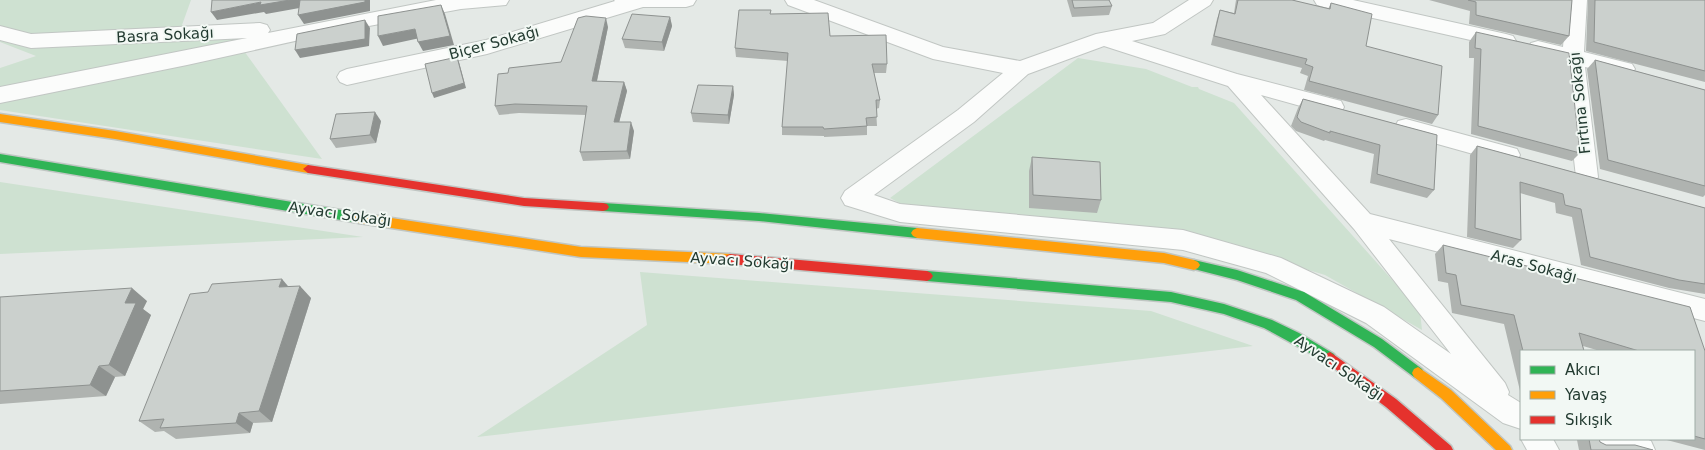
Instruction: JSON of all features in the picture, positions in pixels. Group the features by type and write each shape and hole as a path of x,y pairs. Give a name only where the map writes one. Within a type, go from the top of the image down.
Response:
{"main road":[{"path":"0,118 524,202 758,217 1164,258 1237,275 1300,296 1378,343 1424,377 1446,394 1505,450"},
{"name":"Ayvacı Sokağı","path":"0,158 252,201 581,252 726,259 1171,297 1241,314 1300,338 1356,376 1446,450"}],"street":[{"path":"331,26 423,0"},
{"path":"0,95 187,58 331,26 461,2 499,0"},
{"path":"629,0 686,0"},
{"name":"Biçer Sokağı","path":"347,77 487,47 629,0"},
{"path":"795,0 940,54 1021,69"},
{"path":"1203,0 1158,29 1103,39 1021,69 966,116 853,198 900,214 1183,240 1272,265 1375,314 1519,418"},
{"path":"1324,0 1573,56 1639,73"},
{"name":"Fırtına Sokağı","path":"1577,0 1573,56 1587,176"},
{"name":"Basra Sokağı","path":"0,33 30,41 331,26"},
{"path":"1103,39 1235,81 1350,112"},
{"path":"1235,81 1362,222 1519,418"},
{"path":"1388,122 1530,161"},
{"name":"Aras Sokağı","path":"1362,222 1705,310"},
{"path":"1536,440 1545,450"},
{"path":"1605,440 1641,450"}],"green space":[{"path":"0,0 191,0 182,25 231,33 322,159 0,110 0,68 36,56 0,42"},
{"path":"1078,58 1146,69 1192,87 1198,87 1234,103 1420,311 1422,330 1325,275 1182,232 920,214 890,198"},
{"path":"0,182 363,237 0,254"},
{"path":"640,272 1151,311 1253,346 477,437 647,325"}],"building":[{"path":"212,0 290,0 260,5 261,2 211,12"},
{"path":"300,0 365,0 365,2 298,15"},
{"path":"1072,0 1109,0 1112,6 1074,8"},
{"path":"1238,0 1292,0 1330,9 1331,3 1372,14 1366,46 1442,66 1438,115 1309,81 1313,67 1305,64 1307,59 1214,36 1220,10 1235,14"},
{"path":"1468,0 1572,0 1569,36 1476,15 1476,2"},
{"path":"1595,0 1705,0 1705,71 1594,42"},
{"path":"441,5 450,36 418,42 415,29 378,36 378,16"},
{"path":"739,10 771,10 770,14 828,13 830,36 886,35 887,64 872,64 880,100 876,100 877,117 866,118 867,126 824,129 823,127 782,127 788,53 735,48"},
{"path":"632,14 670,17 662,42 622,39"},
{"path":"586,16 606,18 592,81 624,82 614,122 631,122 627,151 580,152 587,106 515,104 495,106 498,74 508,73 509,68 561,62 578,18"},
{"path":"365,20 365,39 295,50 297,34"},
{"path":"1476,32 1569,53 1580,153 1478,126 1481,49 1475,48"},
{"path":"457,57 464,83 432,93 425,64"},
{"path":"1595,60 1705,90 1705,186 1608,160"},
{"path":"698,85 733,86 728,115 691,113"},
{"path":"1303,99 1437,135 1434,190 1377,174 1380,145 1330,131 1330,133 1301,122 1297,117"},
{"path":"375,112 370,135 330,139 336,114"},
{"path":"1477,146 1705,208 1705,284 1679,280 1590,257 1581,209 1565,205 1563,194 1520,182 1521,240 1475,228"},
{"path":"1032,157 1100,162 1101,200 1033,195"},
{"path":"1443,245 1690,307 1705,351 1705,439 1695,436 1695,350 1636,350 1579,333 1584,350 1523,350 1514,315 1461,305 1456,275 1446,273"},
{"path":"282,279 279,287 300,286 259,411 239,413 236,423 160,428 164,419 139,421 190,294 208,292 212,284"},
{"path":"132,288 125,303 136,303 109,365 99,366 90,385 0,391 0,297"},
{"path":"1589,440 1599,440 1606,445 1635,445 1653,450 1591,450"}],"traffic: fast":[{"path":"0,158 359,218"},
{"path":"603,207 759,217 917,233"},
{"path":"1194,265 1237,275 1300,296 1378,343 1418,373"},
{"path":"927,276 1171,297 1224,309 1268,324 1295,337 1330,358"}],"traffic: slow":[{"path":"0,118 115,135 308,169"},
{"path":"359,218 581,252 730,259"},
{"path":"917,233 1164,258 1194,265"},
{"path":"1418,373 1446,394 1505,450"}],"traffic: jam":[{"path":"308,169 524,202 603,207"},
{"path":"730,259 927,276"},
{"path":"1330,358 1391,403 1446,450"}]}
